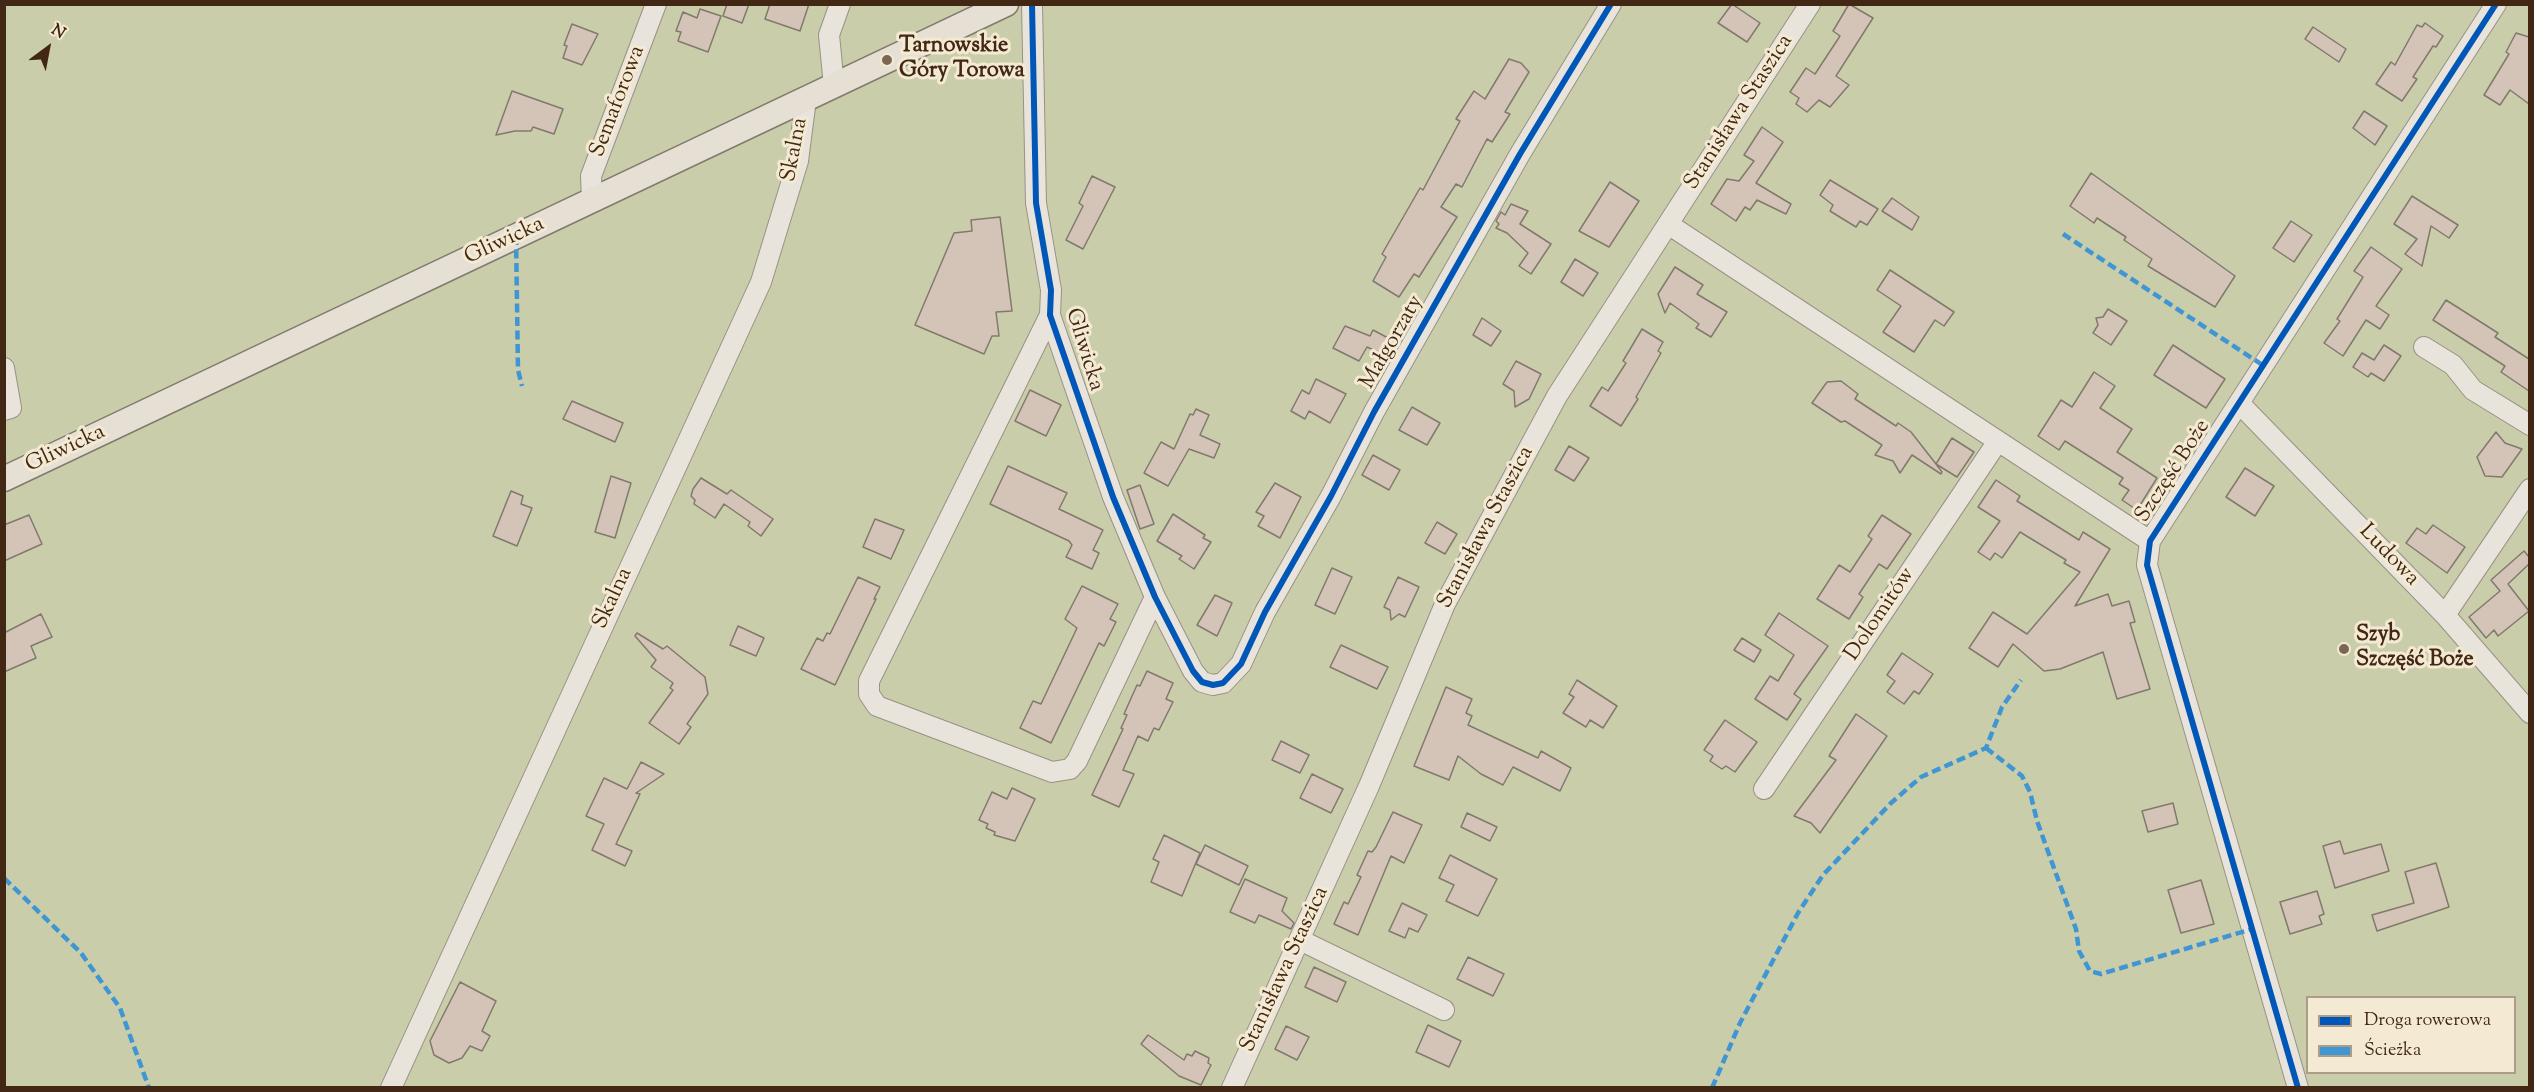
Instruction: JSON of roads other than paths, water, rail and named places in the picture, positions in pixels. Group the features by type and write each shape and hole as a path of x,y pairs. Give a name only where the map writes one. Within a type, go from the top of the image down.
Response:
{"main road":[{"name":"Gliwicka","path":"4,479 1006,4"}],"street":[{"name":"Semaforowa","path":"592,201 591,176 656,4"},
{"path":"834,86 829,35 840,4"},
{"name":"Gliwicka","path":"1032,4 1036,203 1051,290 1050,315 1113,497 1155,597 1193,671 1202,682"},
{"name":"Małgorzaty","path":"1202,682 1213,685 1223,683 1241,664 1265,612 1331,496 1374,412 1520,154 1611,4"},
{"name":"Stanisława Staszica","path":"1232,1088 1369,786 1444,604 1557,396 1810,4"},
{"name":"Szczęść Boże","path":"2298,1088 2147,565 2150,541 2496,4"},
{"name":"Skalna","path":"391,1088 761,282 798,161 806,99"},
{"path":"1668,224 2150,541"},
{"name":"Gliwicka","path":"1050,315 869,681 869,694 877,706 1053,772 1070,769 1077,761 1155,597"},
{"path":"2424,347 2453,365 2473,390 2529,425"},
{"path":"4,368 11,408 4,410"},
{"name":"Ludowa","path":"2240,404 2445,615 2529,713"},
{"name":"Dolomitów","path":"1764,789 1998,441"},
{"path":"2445,615 2529,489"},
{"path":"1300,940 1443,1010"}],"place":[{"name":"Tarnowskie Góry Torowa","path":"887,60"},
{"name":"Szyb Szczęść Boże","path":"2344,649"}]}
